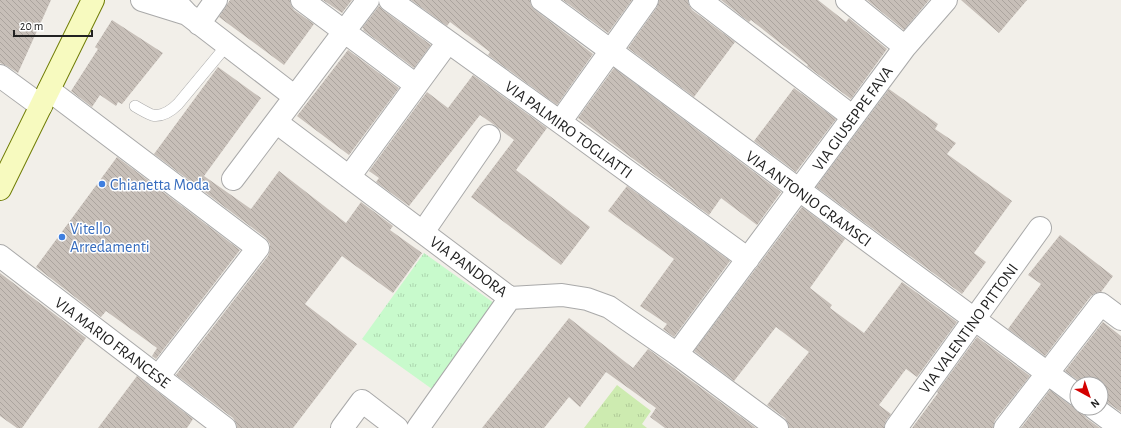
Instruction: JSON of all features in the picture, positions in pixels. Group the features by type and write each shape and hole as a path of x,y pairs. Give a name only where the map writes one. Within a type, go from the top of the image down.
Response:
{"main road":[{"path":"0,189 93,0"}],"street":[{"path":"142,0 187,13 295,97"},
{"path":"187,13 216,0"},
{"path":"302,0 416,85"},
{"path":"233,179 368,0"},
{"name":"VIA PALMIRO TOGLIATTI","path":"390,0 748,259"},
{"name":"VIA ANTONIO GRAMSCI","path":"542,0 1069,389"},
{"path":"560,122 647,0"},
{"path":"700,0 853,117"},
{"path":"847,0 904,47"},
{"name":"VIA GIUSEPPE FAVA","path":"677,354 904,47 946,0"},
{"path":"349,177 448,42"},
{"path":"0,76 45,98 258,248 158,377"},
{"name":"VIA PANDORA","path":"276,122 510,298 562,295 586,299 609,307 677,354 778,428"},
{"path":"423,232 489,136"},
{"name":"VIA VALENTINO PITTONI","path":"896,428 1040,228"},
{"name":"VIA MARIO FRANCESE","path":"0,256 225,428"},
{"path":"418,428 510,298"},
{"path":"1005,428 1101,304 1121,319"},
{"path":"342,428 362,401 397,428"},
{"path":"1105,416 1121,428"}],"lane":[{"path":"135,106 153,115 166,113 173,109 227,45"}],"green space":[{"path":"424,253 494,303 432,389 362,339"},
{"path":"617,385 651,411 642,424 647,428 584,428"}],"building":[{"path":"0,0 51,0 18,73 0,63"},
{"path":"230,0 290,0 294,10 314,24 284,65 219,17"},
{"path":"323,0 352,0 342,13"},
{"path":"411,0 530,0 531,5 535,10 593,54 557,105 488,55 490,52 450,22 447,26"},
{"path":"563,0 632,0 608,33"},
{"path":"659,0 688,0 692,10 735,42 694,97 628,48 657,7"},
{"path":"721,0 818,0 846,22 849,18 887,49 851,99 807,66 808,65 751,20 749,22"},
{"path":"867,0 929,0 904,30"},
{"path":"961,0 1027,0 999,33"},
{"path":"379,6 431,45 414,68 363,30 364,29 362,28"},
{"path":"112,20 163,53 122,104 118,102 116,106 100,95 92,107 71,91 98,49 95,47"},
{"path":"348,50 399,88 349,155 297,116"},
{"path":"218,67 261,98 204,176 251,209 279,171 346,223 361,202 393,226 390,230 422,253 393,293 342,256 305,304 357,344 293,428 237,428 233,418 176,375 268,256 270,250 270,244 266,238 154,154"},
{"path":"614,68 781,192 757,225 721,198 709,215 578,118"},
{"path":"473,75 547,128 516,170 590,227 561,265 471,197 514,140 480,115 409,206 376,182 379,178 369,171 427,92 448,108"},
{"path":"794,88 836,119 796,172 754,141"},
{"path":"889,89 938,124 935,129 956,143 947,154 1012,201 974,253 986,262 962,294 816,187"},
{"path":"117,157 240,250 156,359 152,356 157,348 106,311 101,317 36,267"},
{"path":"627,186 730,261 674,337 663,329 667,324 640,306 674,259 608,211"},
{"path":"802,207 845,239 810,288 832,305 830,308 864,333 902,282 957,322 917,377 906,369 879,405 891,414 886,421 884,428 789,428 785,418 767,405 809,352 776,327 734,381 694,351"},
{"path":"1060,235 1113,276 1101,292 1091,296 1045,356 1008,329 1041,284 1028,275"},
{"path":"0,273 86,338 22,428 17,428 0,416"},
{"path":"569,318 633,368 648,349 756,428 665,428 650,417 656,408 606,372 580,407 569,397 544,428 482,428"},
{"path":"1103,322 1121,336 1121,412 1109,404 1109,376 1072,376 1065,371"},
{"path":"977,337 1030,376 995,420 993,428 912,428 938,393 937,392"},
{"path":"137,376 193,419 187,428 98,428"},
{"path":"1050,390 1069,404 1069,416 1085,416 1100,428 1021,428"}],"place":[{"name":"Chianetta Moda","path":"102,184"},
{"name":"Vitello Arredamenti","path":"62,237"}]}
